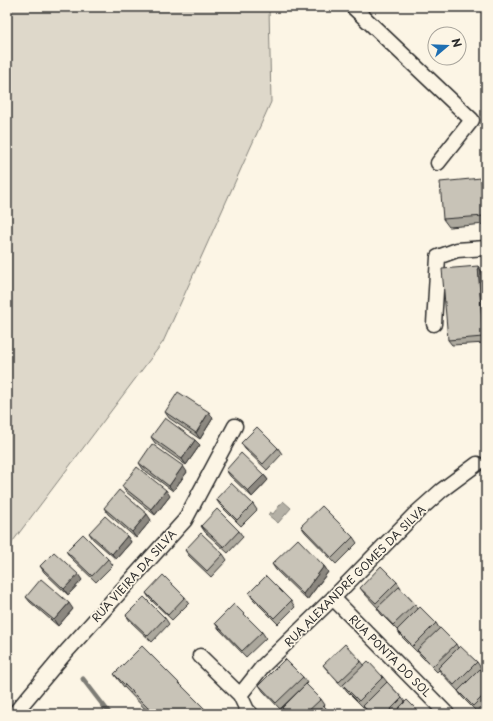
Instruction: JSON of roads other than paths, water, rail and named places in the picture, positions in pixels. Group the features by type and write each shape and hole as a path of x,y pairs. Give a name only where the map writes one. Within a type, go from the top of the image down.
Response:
{"street":[{"path":"353,7 472,120 438,163"},
{"path":"434,324 438,257 457,250 486,248"},
{"name":"RUA VIEIRA DA SILVA","path":"14,714 66,652 185,520 235,426"},
{"name":"RUA ALEXANDRE GOMES DA SILVA","path":"240,696 262,666 333,598 415,514 442,490 477,464"},
{"name":"RUA PONTA DO SOL","path":"333,598 447,714"},
{"path":"200,656 240,696 247,710 251,714"}],"waterway":[{"path":"83,679 110,714"}]}
